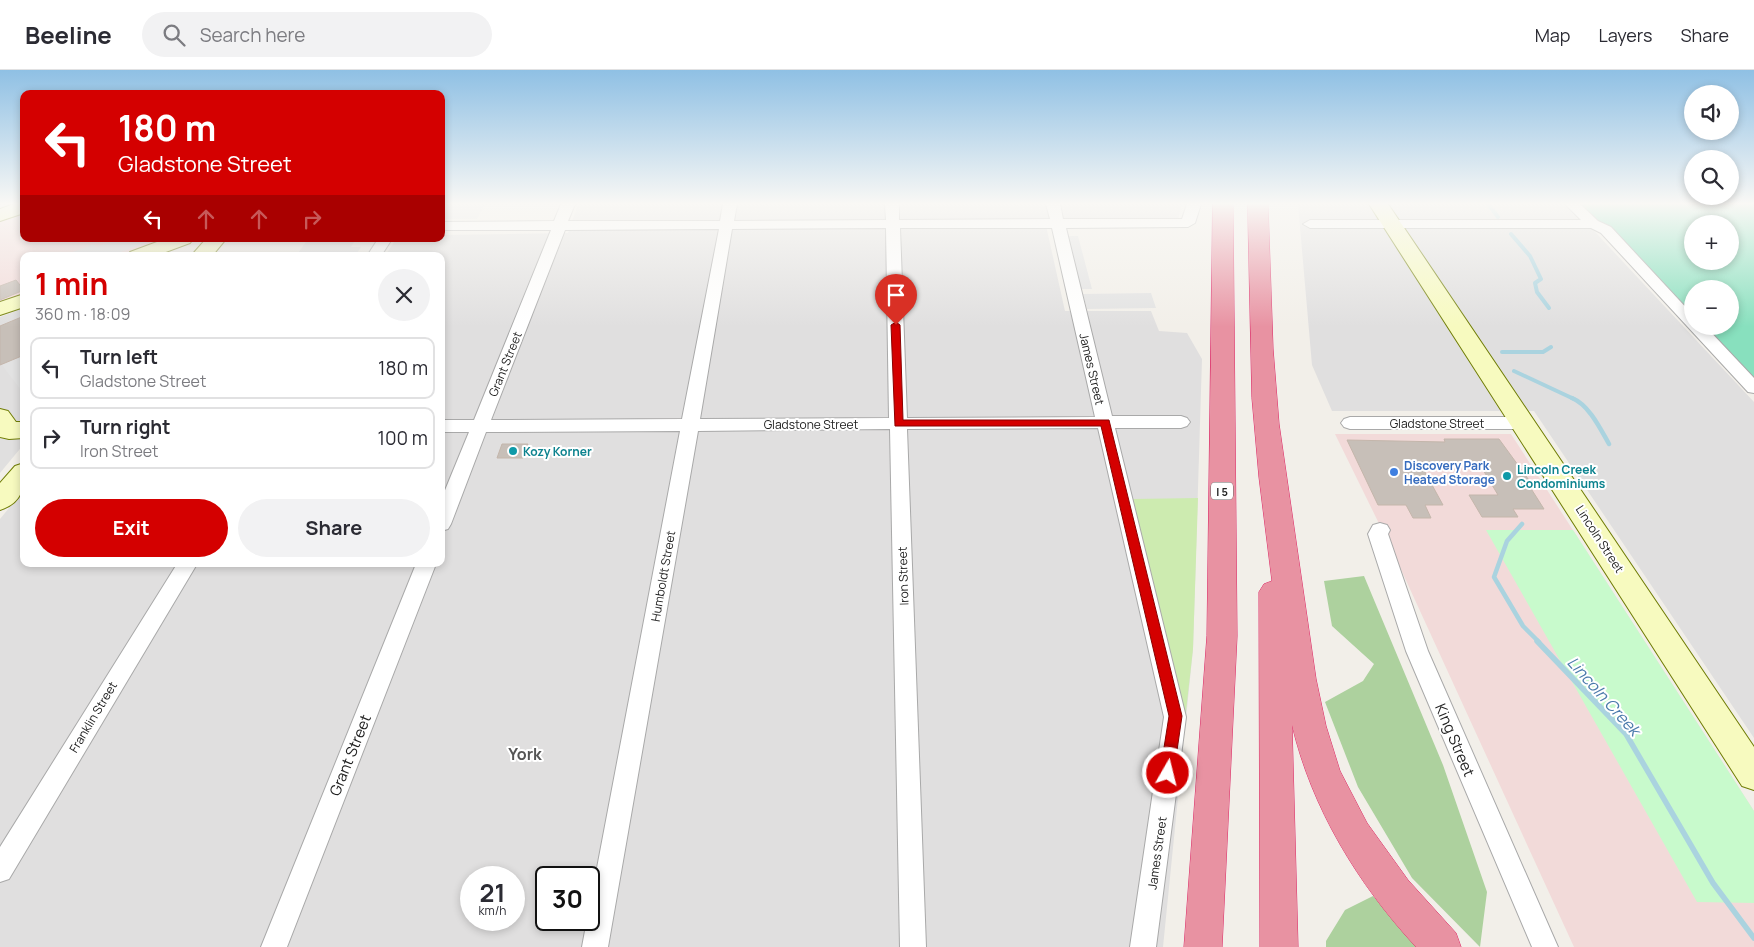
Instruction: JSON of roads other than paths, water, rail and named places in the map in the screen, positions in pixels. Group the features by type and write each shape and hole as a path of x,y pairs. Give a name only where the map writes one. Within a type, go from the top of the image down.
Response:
{"highway":[{"name":"I 5","path":"1203,947 1222,636 1223,245"},
{"path":"1259,245 1264,398 1272,473 1305,711 1317,755 1332,793 1367,856 1411,915 1442,947"},
{"path":"1272,473 1279,947"},
{"path":"1185,947 1213,778"}],"street":[{"path":"148,252 167,245"},
{"name":"Grant Street","path":"445,514 552,245"},
{"name":"Humboldt Street","path":"596,947 722,245"},
{"name":"Iron Street","path":"894,245 913,947"},
{"name":"James Street","path":"1063,245 1175,716 1143,947"},
{"name":"Lincoln Street","path":"1405,245 1754,775"},
{"path":"1620,245 1684,314"},
{"path":"0,309 20,302"},
{"path":"1704,335 1754,388"},
{"name":"Gladstone Street","path":"445,426 1181,422"},
{"name":"Gladstone Street","path":"1350,423 1523,423"},
{"path":"0,500 20,477"},
{"name":"King Street","path":"1380,530 1378,534 1417,651 1545,947"},
{"name":"Franklin Street","path":"0,870 185,567"},
{"name":"Grant Street","path":"274,947 425,567"}],"waterway":[{"name":"Lincoln Creek","path":"1520,245 1530,256 1541,279 1535,283 1537,292 1549,308"},
{"name":"Lincoln Creek","path":"1502,352 1543,352 1551,347"},
{"name":"Lincoln Creek","path":"1514,371 1574,399"},
{"path":"1574,399 1589,411 1609,444"},
{"name":"Lincoln Creek","path":"1522,524 1507,541 1494,577 1523,626 1539,642"},
{"name":"Lincoln Creek","path":"1537,641 1626,734 1713,883 1754,938"}],"place":[{"name":"Kozy Korner","path":"513,451"},
{"name":"Discovery Park Heated Storage","path":"1394,472"},
{"name":"Lincoln Creek Condominiums","path":"1507,476"}],"district":[{"name":"York","path":"525,754"}]}
